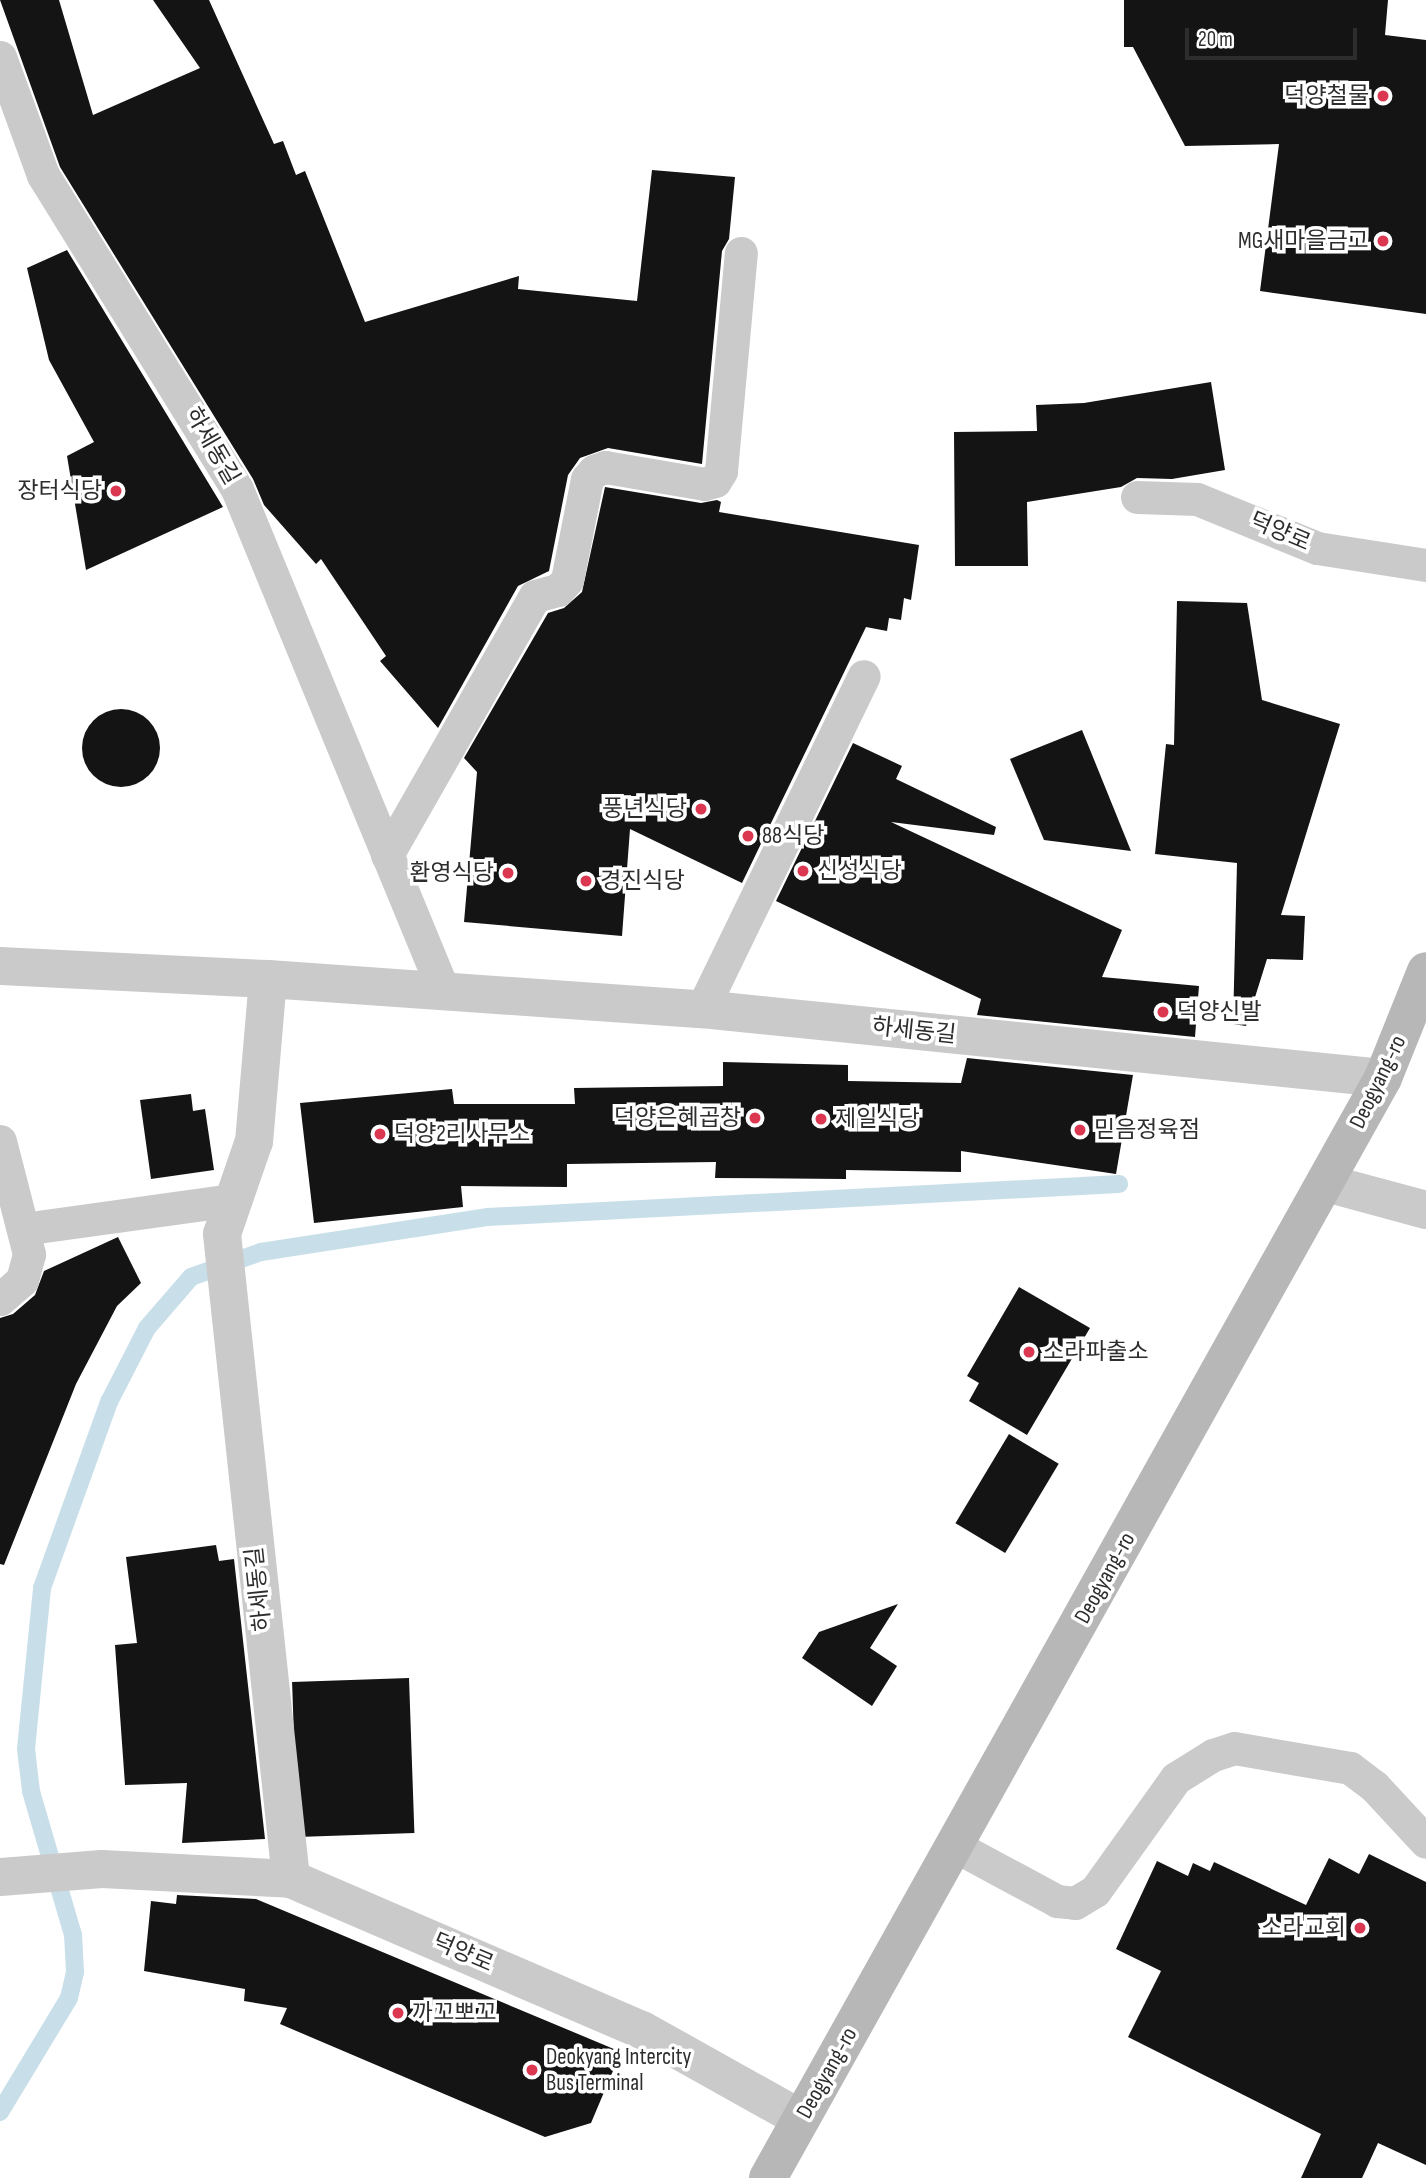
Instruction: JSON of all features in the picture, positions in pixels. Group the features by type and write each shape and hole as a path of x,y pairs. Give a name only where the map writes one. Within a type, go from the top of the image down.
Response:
{"main road":[{"name":"Deogyang-ro","path":"780,2174 801,2119 1384,1078 1426,971"}],"street":[{"name":"하세동길","path":"0,966 268,979 702,1009 1384,1078"},
{"path":"228,1217 248,1166 256,1131 268,979"},
{"path":"1326,1182 1426,1210"},
{"name":"하세동길","path":"228,1217 226,1299 291,1879"},
{"name":"덕양로","path":"0,1877 102,1869 291,1879 642,2030 801,2119"}],"lane":[{"name":"하세동길","path":"0,57 43,175 237,489 444,992"},
{"path":"387,855 535,596 558,590 567,580 587,479 605,467 704,484 715,481 721,471 741,253"},
{"name":"덕양로","path":"1137,497 1197,499 1317,548 1426,565"},
{"path":"702,1009 864,676"},
{"path":"0,1141 23,1229 28,1269 0,1299"},
{"path":"23,1229 228,1217"},
{"path":"954,1846 1057,1901 1076,1903 1095,1891 1176,1778 1213,1755 1234,1748 1350,1768 1374,1786 1426,1842"}],"building":[{"path":"0,0 59,0 93,115 200,68 153,0 209,0 274,144 283,141 296,175 305,171 365,322 519,276 518,289 637,301 652,170 735,177 729,239 722,251 702,464 608,448 580,458 568,475 549,571 518,586 438,728 380,661 386,656 321,559 316,564 264,505 253,479 60,167"},
{"path":"1124,0 1388,0 1385,35 1426,40 1426,314 1260,291 1279,144 1185,146 1133,47 1124,47"},
{"path":"67,250 223,507 86,570 67,456 94,442 49,360 27,268"},
{"path":"1211,382 1225,470 1172,479 1137,478 1121,487 1027,502 1028,566 955,566 954,432 1037,431 1036,405 1084,403"},
{"path":"605,487 701,503 717,500 721,502 719,512 919,545 911,600 904,598 901,620 889,618 887,631 866,627 742,883 630,829 622,936 464,922 477,772 464,758 548,613 564,608 582,592"},
{"path":"1177,601 1247,603 1262,700 1340,724 1281,915 1305,916 1303,960 1267,959 1246,1026 1233,1024 1237,863 1155,854 1166,744 1174,745"},
{"path":"121,709 136,712 148,721 157,733 160,748 157,763 148,775 136,784 121,787 106,784 94,775 85,763 82,748 85,733 94,721 106,712"},
{"path":"1082,730 1131,851 1044,840 1010,759"},
{"path":"853,743 902,766 896,779 996,827 994,835 891,822 1122,930 1102,977 1199,986 1195,1037 977,1015 981,999 776,901"},
{"path":"967,1058 1133,1075 1116,1174 961,1151 961,1172 846,1170 846,1179 715,1178 716,1162 567,1164 567,1187 461,1186 463,1207 314,1223 300,1103 452,1089 454,1104 575,1104 574,1088 723,1086 723,1062 848,1065 848,1081 961,1083"},
{"path":"191,1094 193,1111 205,1109 214,1170 151,1179 140,1100"},
{"path":"118,1237 141,1283 117,1306 76,1384 4,1565 0,1564 0,1318 13,1314 35,1295 44,1271"},
{"name":"소라파출소","path":"1019,1287 1090,1328 1027,1435 969,1401 979,1383 967,1376"},
{"path":"1009,1434 1059,1464 1005,1553 955,1523"},
{"path":"216,1545 219,1561 234,1559 265,1839 182,1843 187,1783 125,1785 115,1645 137,1643 126,1557"},
{"path":"898,1604 870,1648 897,1666 872,1706 802,1658 819,1632"},
{"path":"409,1678 414,1833 297,1837 292,1682"},
{"path":"1369,1854 1426,1882 1426,2165 1378,2143 1362,2178 1301,2178 1321,2134 1128,2037 1161,1971 1116,1949 1157,1861 1188,1876 1193,1863 1210,1871 1214,1862 1306,1905 1329,1858 1359,1874"},
{"path":"177,1895 256,1899 621,2052 591,2123 545,2137 280,2024 287,2008 244,2001 245,1989 144,1971 151,1901 176,1904"}],"waterway":[{"path":"0,2112 69,1998 75,1972 73,1935 31,1791 26,1749 42,1588 109,1402 147,1328 191,1277 261,1252 488,1217 1119,1184"}],"place":[{"name":"덕양철물","path":"1383,96"},
{"name":"MG새마을금고","path":"1383,241"},
{"name":"장터식당","path":"116,491"},
{"name":"풍년식당","path":"701,809"},
{"name":"88식당","path":"748,836"},
{"name":"신성식당","path":"803,871"},
{"name":"환영식당","path":"508,873"},
{"name":"경진식당","path":"586,881"},
{"name":"덕양신발","path":"1163,1012"},
{"name":"덕양은혜곱창","path":"755,1118"},
{"name":"제일식당","path":"821,1119"},
{"name":"믿음정육점","path":"1080,1130"},
{"name":"덕양2리사무소","path":"380,1134"},
{"name":"소라파출소","path":"1029,1352"},
{"name":"소라교회","path":"1360,1928"},
{"name":"까꼬뽀꼬","path":"398,2013"},
{"name":"Deokyang Intercity Bus Terminal","path":"532,2070"}]}
